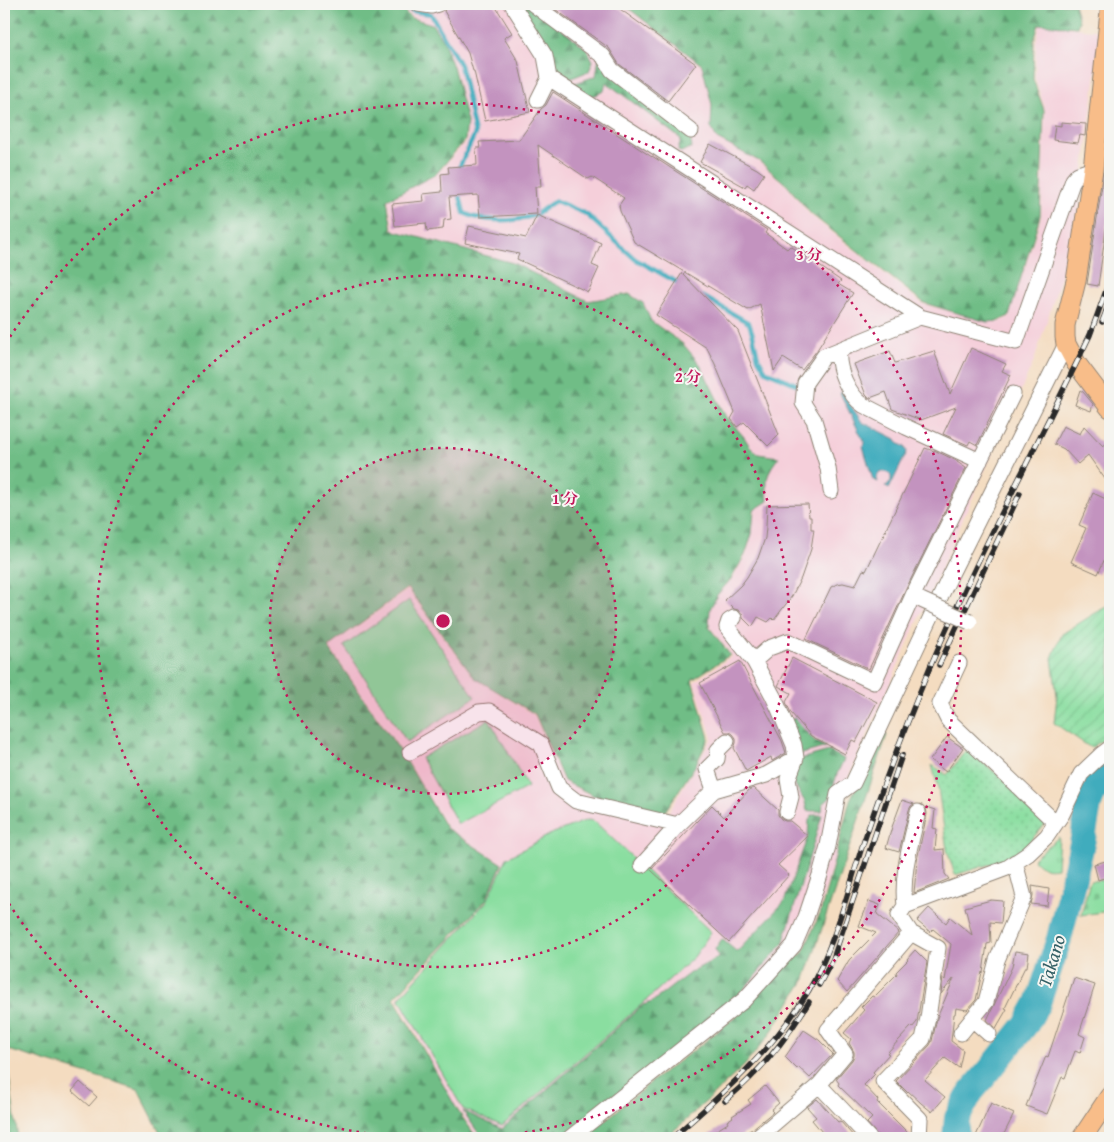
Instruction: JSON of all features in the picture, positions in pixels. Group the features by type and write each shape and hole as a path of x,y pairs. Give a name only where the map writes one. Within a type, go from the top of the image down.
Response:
{"main road":[{"path":"1110,12 1106,88 1076,281 1065,325 1066,344 1076,363 1110,408"},
{"path":"1082,1138 1110,1096"}],"street":[{"path":"418,4 432,6 438,4"},
{"path":"512,4 545,56 549,78 538,100"},
{"path":"533,4 603,56 612,70 691,131"},
{"path":"549,78 920,318 1016,342 1073,180 1078,174 1093,169"},
{"path":"831,491 828,468 814,420 802,403 805,383 824,356 920,318"},
{"path":"570,1138 744,1000 794,945 811,904 822,868 838,794 853,783 950,574 1066,344"},
{"path":"839,350 840,365 846,382 858,402 906,427 980,461"},
{"path":"754,661 769,648 788,641 874,682 917,597 1013,394"},
{"path":"917,597 970,622"},
{"path":"734,618 729,621 727,628 754,661 779,709 794,745 796,758 788,779 791,797 787,812"},
{"path":"959,663 940,704 948,720 1056,823"},
{"path":"410,752 479,712 489,711 541,744 559,788 576,801 678,825"},
{"path":"714,790 707,769 717,759 718,750 727,741"},
{"path":"919,1138 920,1119 884,1081 923,1039 928,1018 938,948 911,933 899,915 905,906 1008,868 1028,854 1047,836 1062,814 1081,774 1110,748"},
{"path":"642,865 678,825 714,790 766,775 796,758"},
{"path":"905,906 904,895 908,855 918,812"},
{"path":"961,1033 986,1002 997,960 1024,897 1016,862"},
{"path":"762,1137 819,1085 845,1054 828,1030 911,933"},
{"path":"972,1019 989,1034"},
{"path":"819,1085 869,1138"}],"shaded area":[{"path":"398,4 622,4 702,66 712,106 711,128 717,139 758,161 787,186 810,215 923,304 988,322 999,322 1009,317 1041,217 1045,110 1035,78 1036,41 1040,24 1101,31 1077,227 1034,361 847,781 846,801 835,855 819,911 802,951 781,964 579,1138 478,1138 453,1102 397,998 486,901 503,864 447,828 404,755 329,647 408,590 474,678 534,715 563,781 608,804 666,816 712,738 694,682 732,656 710,627 710,610 717,595 732,579 746,555 752,534 760,465 758,454 726,415 700,364 683,343 651,321 643,303 629,293 588,301 513,263 393,230 388,200 437,174 466,141 467,122 455,70 444,42 432,24 411,17"}],"green space":[{"path":"4,4 397,4 411,18 432,24 444,42 454,70 467,122 465,140 436,174 387,200 392,230 513,263 588,301 629,294 643,303 651,321 683,344 700,364 725,415 749,445 758,454 779,457 767,478 768,501 754,510 752,534 745,555 731,579 717,595 710,609 709,627 730,655 692,680 709,738 695,766 664,813 609,803 564,781 535,714 475,678 408,588 328,647 403,755 446,828 502,864 486,900 394,998 458,1111 477,1138 163,1138 138,1089 5,1049 18,1138 4,1138"},
{"path":"516,4 529,4 587,49 593,61 589,71 562,82 553,76"},
{"path":"623,4 1074,4 1079,21 1077,27 1039,24 1034,41 1033,79 1044,110 1040,216 1009,316 999,321 987,322 924,303 811,214 787,185 759,161 717,139 711,127 712,105 702,65"},
{"path":"599,58 689,135 692,147 681,152 678,151 681,139 606,82 604,91 586,99 567,86 596,76"},
{"path":"409,600 475,697 407,742 344,646"},
{"path":"1110,604 1110,735 1091,748 1054,723 1057,696 1052,658 1062,634"},
{"path":"794,718 812,738 826,747 799,755 789,721"},
{"path":"489,719 528,787 458,824 421,758"},
{"path":"882,733 887,735 805,979 768,1037 744,1066 665,1138 584,1138 655,1079 734,1018 781,966 803,953 821,911 850,800"},
{"path":"966,750 1000,776 1048,823 1024,848 997,862 955,875 947,850 938,788 932,765 947,775"},
{"path":"829,751 844,759 837,774 830,798 823,804 822,811 807,811 805,802 793,778 800,759"},
{"path":"812,815 822,815 783,944 738,996 707,1024 560,1138 482,1138 463,1111 502,1129 643,1005 652,1002 691,972 719,957 715,949 722,939 737,952 784,902 808,836 809,820"},
{"path":"587,820 594,821 711,932 694,957 502,1126 463,1109 399,998 487,901 507,858 551,834"},
{"path":"1059,837 1057,868 1044,868 1033,859"},
{"path":"1110,880 1110,911 1081,915 1090,881"}],"water":[{"path":"842,392 862,422 896,439 898,443 905,447 907,452 889,489 885,486 891,481 891,476 887,472 879,474 877,477 878,482 873,480 863,446 865,444 840,393"}],"building":[{"path":"453,4 494,4 512,33 504,38 518,61 530,112 485,121 468,53 444,11"},
{"path":"548,4 613,4 696,64 668,101 619,64 609,48"},
{"path":"553,92 767,230 765,233 787,249 790,246 795,249 841,281 838,284 853,293 802,370 783,358 774,371 760,304 748,310 634,242 620,211 619,205 624,198 592,177 588,179 538,145 541,187 535,187 537,214 480,217 478,195 449,197 451,219 444,220 443,229 427,231 426,223 395,226 392,204 424,201 423,194 442,192 441,174 449,173 448,167 477,165 476,148 480,148 479,142 519,140 541,109 546,105"},
{"path":"1061,122 1086,124 1085,136 1080,135 1078,143 1053,140 1055,125 1061,126"},
{"path":"710,144 764,174 754,189 747,184 745,187 700,162"},
{"path":"1104,172 1110,173 1110,201 1098,286 1087,284"},
{"path":"537,215 601,243 592,265 599,268 588,292 517,259 519,254 465,243 469,226 526,238"},
{"path":"682,273 738,331 779,435 768,446 744,422 737,427 731,419 735,412 707,348 656,315"},
{"path":"971,348 1006,364 1002,371 1011,375 977,445 970,441 968,445 943,434 956,407 921,420 892,409 886,392 870,398 866,395 854,364 890,351 895,363 934,351 950,394"},
{"path":"1080,390 1093,404 1091,411 1075,405"},
{"path":"1063,426 1080,434 1084,426 1103,446 1110,441 1110,486 1088,455 1078,464 1064,449 1054,444"},
{"path":"925,448 934,450 957,461 966,468 869,669 806,639 831,587 843,583 855,586 863,570 866,571"},
{"path":"1093,493 1110,501 1110,547 1098,574 1071,562 1086,528 1079,525"},
{"path":"808,504 811,529 814,529 811,549 801,578 792,596 774,620 772,618 768,622 758,617 752,627 743,618 742,613 734,609 725,600 741,585 758,558 765,538 767,505"},
{"path":"792,658 877,702 856,742 852,740 845,754 811,736 791,713 786,702 791,693 778,686"},
{"path":"740,661 782,741 786,753 772,761 771,757 746,771 734,748 736,738 730,732 725,732 700,683"},
{"path":"947,737 963,748 946,772 930,760"},
{"path":"754,788 778,810 778,815 781,819 790,821 808,836 778,865 789,875 729,942 651,870 712,805 724,817 749,790"},
{"path":"902,800 914,804 909,810 899,852 886,848"},
{"path":"926,807 935,810 933,828 937,829 935,850 944,849 945,874 949,879 914,893 917,860 927,814"},
{"path":"1110,860 1110,876 1098,880 1094,864"},
{"path":"1032,886 1049,889 1047,906 1031,904"},
{"path":"991,900 1003,901 1001,923 990,922 991,943 987,944 983,973 976,1000 967,1010 956,1008 954,1014 951,1041 963,1050 959,1068 945,1058 925,1080 945,1097 932,1112 896,1081 930,1045 937,1018 954,978 941,994 951,944 933,929 930,932 917,921 929,908 946,923 950,917 972,935 965,907"},
{"path":"869,901 880,905 877,914 899,932 847,992 837,981 849,960 876,933 859,926"},
{"path":"915,950 927,962 917,1022 887,1053 889,1054 873,1072 875,1074 864,1085 878,1100 877,1102 910,1135 910,1138 880,1138 867,1123 872,1118 838,1085 839,1083 836,1079 854,1056 849,1043 851,1039 844,1033 864,1010 861,1007 897,974 896,972"},
{"path":"1015,951 1029,953 1027,967 1025,967 1005,1008 1007,1009 996,1028 987,1020 1012,967"},
{"path":"1074,978 1095,985 1079,1034 1085,1037 1080,1053 1075,1051 1065,1078 1062,1077 1047,1114 1026,1106 1046,1056 1048,1057"},
{"path":"804,1030 819,1040 833,1054 810,1078 785,1057"},
{"path":"80,1082 97,1097 89,1106 72,1091"},
{"path":"765,1086 779,1103 771,1110 773,1112 738,1138 704,1138 728,1123 727,1121 732,1116 751,1104 748,1100"},
{"path":"817,1099 855,1138 827,1138 812,1120 816,1117 807,1107"},
{"path":"991,1103 1014,1114 1002,1138 975,1138"}],"waterway":[{"path":"404,4 412,11 431,14 460,65 475,134 458,170"},
{"path":"459,192 464,213 490,220 510,220 529,217 556,201 586,214 635,259 680,284"},
{"path":"702,296 749,323 758,358 766,371 798,385 802,384"},
{"name":"Takano","path":"955,1138 957,1118 971,1092 1027,1023 1038,1003 1059,939 1082,844 1089,804 1100,776 1110,768"}],"railway":[{"path":"672,1138 710,1105 764,1051 795,1011 818,973 840,918 863,844 887,777 930,667 948,625 1090,335 1107,288 1110,274"},
{"path":"1102,322 1110,301"},
{"path":"939,665 1020,493"},
{"path":"819,985 833,959 902,755"},
{"path":"725,1101 770,1057 809,1002"}]}
